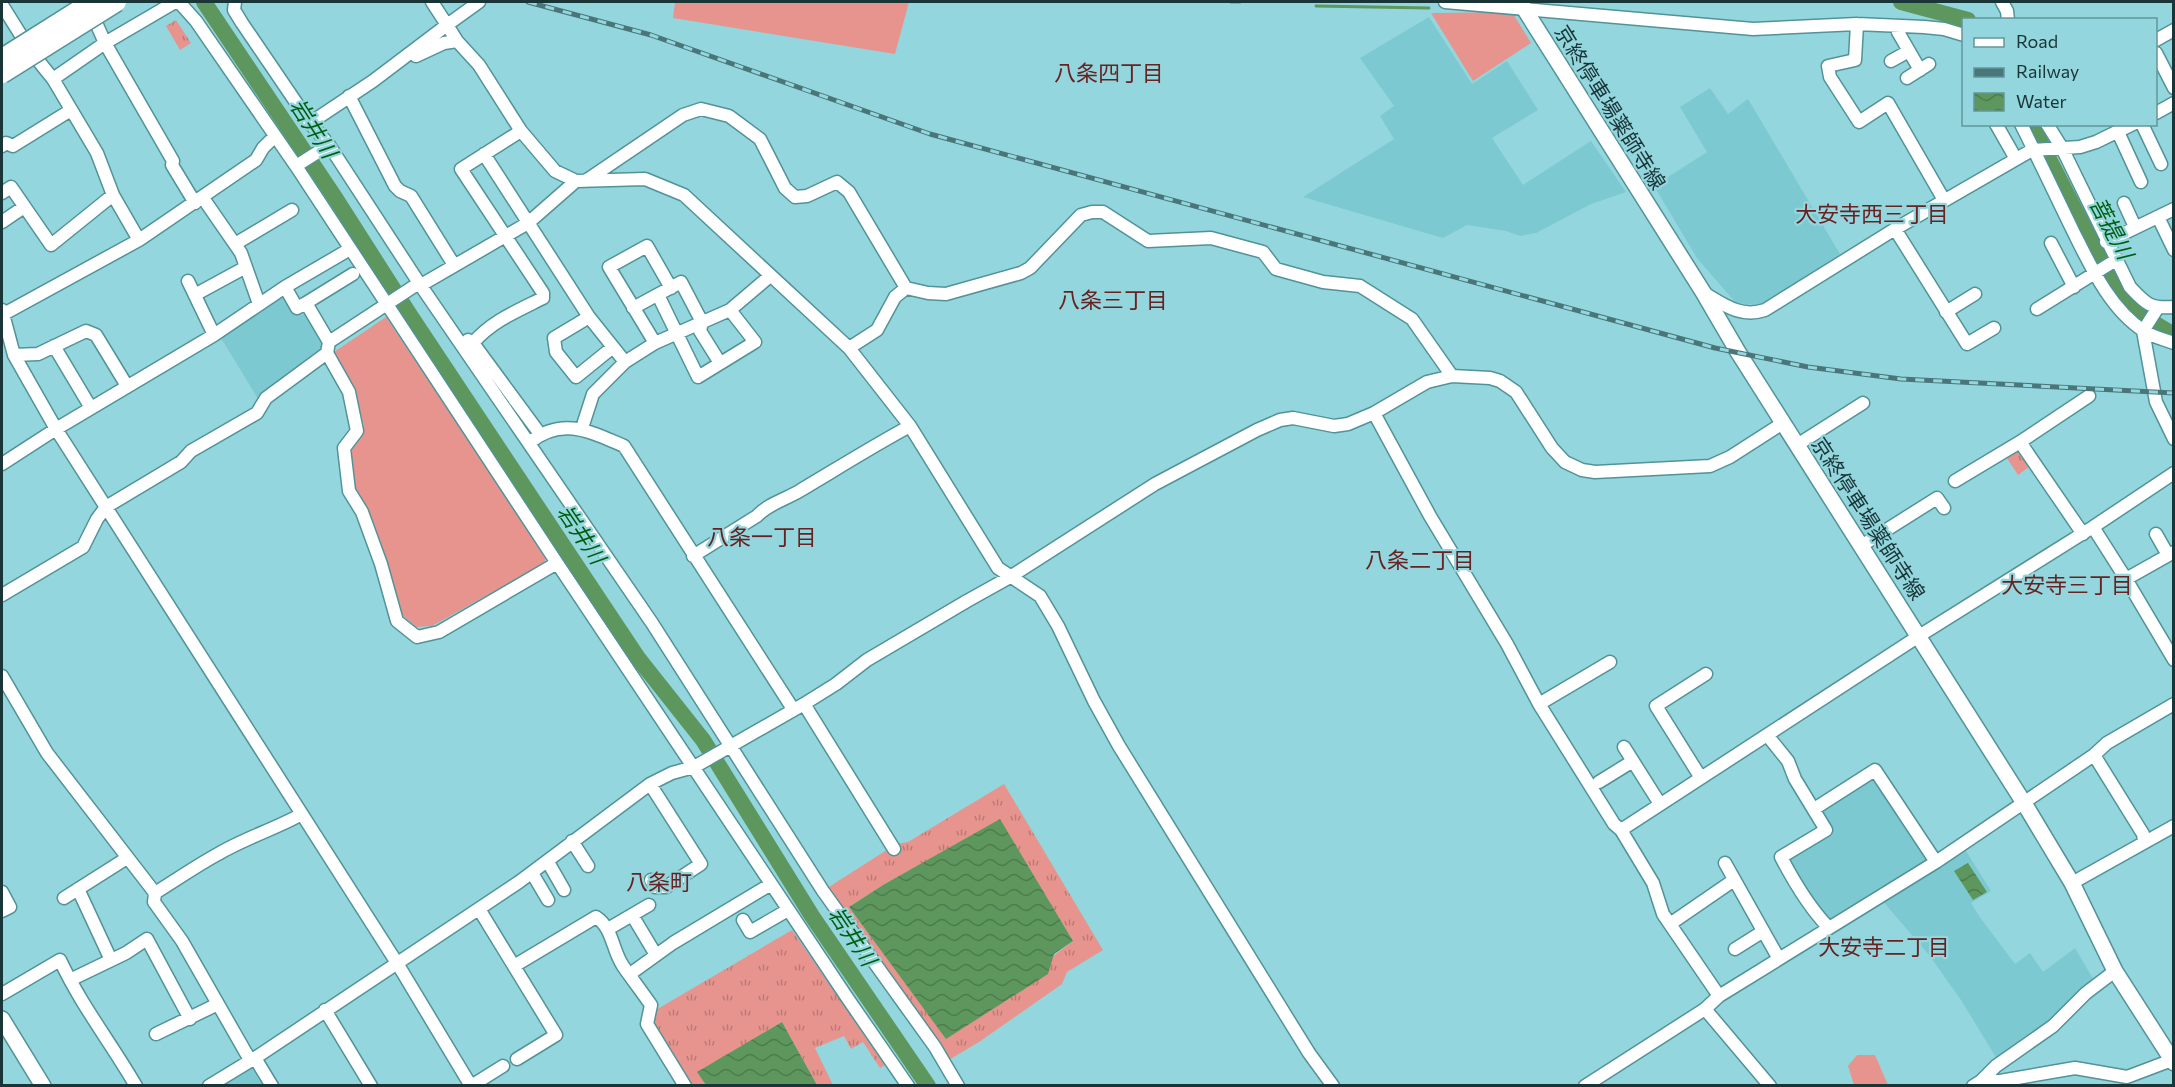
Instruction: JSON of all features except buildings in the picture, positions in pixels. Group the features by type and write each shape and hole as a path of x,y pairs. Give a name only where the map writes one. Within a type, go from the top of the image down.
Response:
{"highway":[{"path":"2,73 117,2"},
{"path":"2,58 92,9"}],"main road":[{"name":"京終停車場薬師寺線","path":"1521,5 2024,802 2072,883 2115,971 2173,1062"},
{"path":"2,1019 43,1086"}],"street":[{"path":"2,73 92,9 117,2"},
{"path":"53,79 105,43 177,2 195,21 274,136 298,165 350,249 389,303 557,563 696,766 788,910 908,1086"},
{"path":"235,2 234,10 242,23 419,284 535,438"},
{"path":"432,2 457,41 479,65 521,131 555,171 581,181 645,179 684,195 849,348 910,426 998,568 1040,596 1058,626 1094,701 1119,746 1309,1053 1333,1086"},
{"path":"310,123 394,67 479,2"},
{"path":"1446,2 1521,5 1753,29 1857,24 1944,29 1962,34"},
{"path":"2002,2 2007,18"},
{"path":"2,5 32,53 53,79 97,153 113,195 139,240"},
{"path":"92,9 105,43 199,200 235,244 259,304"},
{"path":"1857,24 1855,60 1828,66 1830,77 1858,122 1888,103 1944,200"},
{"path":"1899,26 1898,32 1909,51 1925,67 1907,78"},
{"path":"2157,39 2174,30"},
{"path":"394,67 444,43 457,41"},
{"path":"1892,61 1909,51"},
{"path":"2157,55 2174,88"},
{"path":"349,96 395,186 411,196 454,265"},
{"path":"2157,112 2173,103"},
{"path":"2,595 82,547 106,507 181,462 191,451 257,413 266,398 328,347 389,303 528,223 581,181 683,116 700,109 729,116 760,139 785,188 795,196 807,196 837,182 849,192 906,288 946,294 1021,273 1030,268 1081,215 1103,212 1148,241 1211,238 1263,252 1276,269 1323,282 1360,285 1412,319 1452,376"},
{"path":"2,146 6,142 13,146 70,110"},
{"path":"1997,126 2016,159"},
{"path":"2022,126 2096,272 2124,314 2152,336 2174,343"},
{"path":"2048,126 2106,242 2113,262 2130,287 2156,311"},
{"path":"1703,292 1735,310 1745,313 1758,312 1894,229 2016,159 2034,150 2088,145 2129,126"},
{"path":"2143,126 2161,164"},
{"path":"473,343 484,330 497,321 543,298 543,293 461,169 521,131"},
{"path":"2118,132 2141,182"},
{"path":"274,136 262,148 256,160 139,240 2,313 14,356 56,429 397,963 471,1086 503,1066"},
{"path":"298,165 326,146"},
{"path":"484,154 589,317 625,362"},
{"path":"2,193 11,188 51,245 113,195"},
{"path":"2124,203 2135,227"},
{"path":"2,222 24,207"},
{"path":"2106,242 2174,209"},
{"path":"235,244 292,210"},
{"path":"2158,217 2174,250"},
{"path":"1894,229 1966,344 1994,328"},
{"path":"2051,243 2074,287"},
{"path":"655,343 609,267 647,246 671,288"},
{"path":"2,464 56,429 214,335 285,287 350,249"},
{"path":"2037,309 2113,262"},
{"path":"200,292 246,267"},
{"path":"285,287 297,308 353,274"},
{"path":"582,429 593,394 625,362 655,343 730,310 770,276"},
{"path":"188,281 214,335"},
{"path":"633,308 681,282 702,322 700,331 720,363"},
{"path":"849,348 877,330 895,297 906,288"},
{"path":"1946,312 1975,294"},
{"path":"658,295 698,376 755,342 730,310"},
{"path":"306,303 350,392 357,431 344,448 349,491 362,512 381,564 397,621 417,637 439,632 557,563"},
{"path":"2174,307 2156,311 2143,330 2156,402 2174,439"},
{"path":"589,317 554,338 556,352 576,377 613,347"},
{"path":"450,327 473,343 652,623 727,748 823,891 935,1047 958,1086"},
{"path":"14,356 38,354 86,331 96,335 127,386"},
{"path":"54,346 91,408"},
{"path":"209,1086 532,873 650,784 672,773 696,766 799,707 836,684 867,660 1010,577 1155,484 1280,420 1293,418 1334,426 1360,420 1427,382 1452,376 1490,378 1509,386 1521,398 1558,456 1581,470 1595,472 1710,466 1730,457 1783,423"},
{"path":"1955,481 2089,396"},
{"path":"1797,445 1863,403"},
{"path":"1374,413 1430,516 1507,644 1539,704 1653,883 1670,924 1719,996"},
{"path":"693,556 757,516 764,508 799,491 853,457 910,426"},
{"path":"535,438 565,428 582,429 624,446 693,556 799,707 894,849"},
{"path":"2019,442 2126,579 2174,660"},
{"path":"1621,830 1868,672 1919,636 2088,531 2174,473"},
{"path":"1861,546 1937,498 1944,508"},
{"path":"2126,579 2171,553 2156,534"},
{"path":"1539,704 1610,662"},
{"path":"1701,778 1656,706 1706,674"},
{"path":"2,676 47,753 155,893 154,902 182,940 218,1004 272,1086"},
{"path":"1585,1086 1705,1009 1719,996 1936,861 2094,755 2107,743 2174,704"},
{"path":"1767,735 1788,761 1795,779 1826,830 1781,857 1792,879 1828,927"},
{"path":"1624,747 1660,804"},
{"path":"2094,755 2143,834 2144,842"},
{"path":"1599,782 1633,762"},
{"path":"1814,809 1875,770 1936,861"},
{"path":"650,784 701,864 666,887 655,887 651,879"},
{"path":"155,893 218,854 302,814"},
{"path":"2072,883 2174,826"},
{"path":"572,841 588,866"},
{"path":"64,898 127,858"},
{"path":"548,862 564,890"},
{"path":"1725,863 1779,959"},
{"path":"532,873 548,900"},
{"path":"1670,924 1734,880"},
{"path":"630,974 673,943 771,884"},
{"path":"78,889 111,960"},
{"path":"2,892 10,907 2,911"},
{"path":"608,929 649,905"},
{"path":"479,909 556,1035 517,1059"},
{"path":"743,920 750,932 788,910"},
{"path":"632,915 657,955"},
{"path":"514,966 596,917 602,921 608,929 616,955 651,1005 647,1024 685,1086"},
{"path":"1735,949 1762,932"},
{"path":"70,980 147,939 190,1019"},
{"path":"2,994 60,960 136,1086"},
{"path":"1977,1083 1996,1066 2044,1033 2086,993 2115,971"},
{"path":"156,1034 218,1004"},
{"path":"1705,1009 1770,1086"},
{"path":"325,1010 371,1086"},
{"path":"1977,1083 2043,1080 2074,1068 2127,1077 2173,1062"}],"shaded area":[{"path":"1429,17 1472,84 1507,61 1538,110 1492,138 1523,185 1591,141 1626,192 1591,204 1536,233 1520,236 1506,231 1467,225 1443,238 1303,197 1394,139 1380,116 1394,106 1360,58"},
{"path":"1710,88 1728,114 1748,99 1840,254 1761,305 1736,303 1697,258 1654,186 1707,152 1680,107"},
{"path":"284,295 294,312 299,315 305,314 323,345 320,356 260,402 221,338 247,316"},
{"path":"1866,778 1877,779 1931,861 1830,920 1823,919 1787,858 1831,832 1821,815 1821,809"},
{"path":"1964,848 1991,891 1971,903 2015,964 2030,953 2043,972 2075,948 2095,982 2052,1023 1997,1059 1961,1000 1929,955 1881,899"},
{"path":"253,1068 264,1085 225,1085"}],"green space":[{"path":"675,2 909,2 895,54 673,18"},
{"path":"1512,12 1531,43 1473,81 1431,13"},
{"path":"176,20 191,43 180,50 166,26"},
{"path":"386,317 546,556 544,563 432,626 416,627 399,612 372,519 354,487 348,452 364,425 352,388 334,352"},
{"path":"2013,451 2020,452 2029,467 2018,475 2005,455"},
{"path":"1004,784 1103,950 1067,972 1062,984 979,1042 947,1061 857,932 829,887 896,844 908,842","holes":["1000,820 1073,941 946,1038 849,907 883,885"]},
{"path":"792,930 885,1065 880,1068 863,1042 851,1049 844,1036 815,1048 833,1085 817,1085 782,1022 698,1072 706,1085 689,1085 651,1022 654,1011"},
{"path":"1857,1055 1875,1055 1888,1085 1854,1085 1848,1066"}],"water":[{"path":"1000,819 1073,941 1054,954 1048,974 946,1039 849,907 883,885"},
{"path":"1968,863 1987,892 1973,900 1954,871"},
{"path":"782,1022 817,1085 706,1085 697,1072"}],"waterway":[{"name":"岩井川","path":"204,2 638,658 703,740 812,916 928,1086"},
{"path":"1231,2 1240,2"},
{"name":"菩提川","path":"1901,2 1962,18"},
{"path":"1316,6 1429,8"},
{"name":"菩提川","path":"2032,126 2090,239 2125,298 2144,317 2174,335"}],"railway":[{"path":"528,2 651,35 930,134 1715,348 1808,367 1901,379 2174,393"}],"district":[{"name":"八条四丁目","path":"1109,72"},
{"name":"大安寺西三丁目","path":"1872,213"},
{"name":"八条三丁目","path":"1113,299"},
{"name":"八条一丁目","path":"762,536"},
{"name":"八条二丁目","path":"1420,559"},
{"name":"大安寺三丁目","path":"2067,584"},
{"name":"八条町","path":"659,881"},
{"name":"大安寺二丁目","path":"1884,946"}]}
